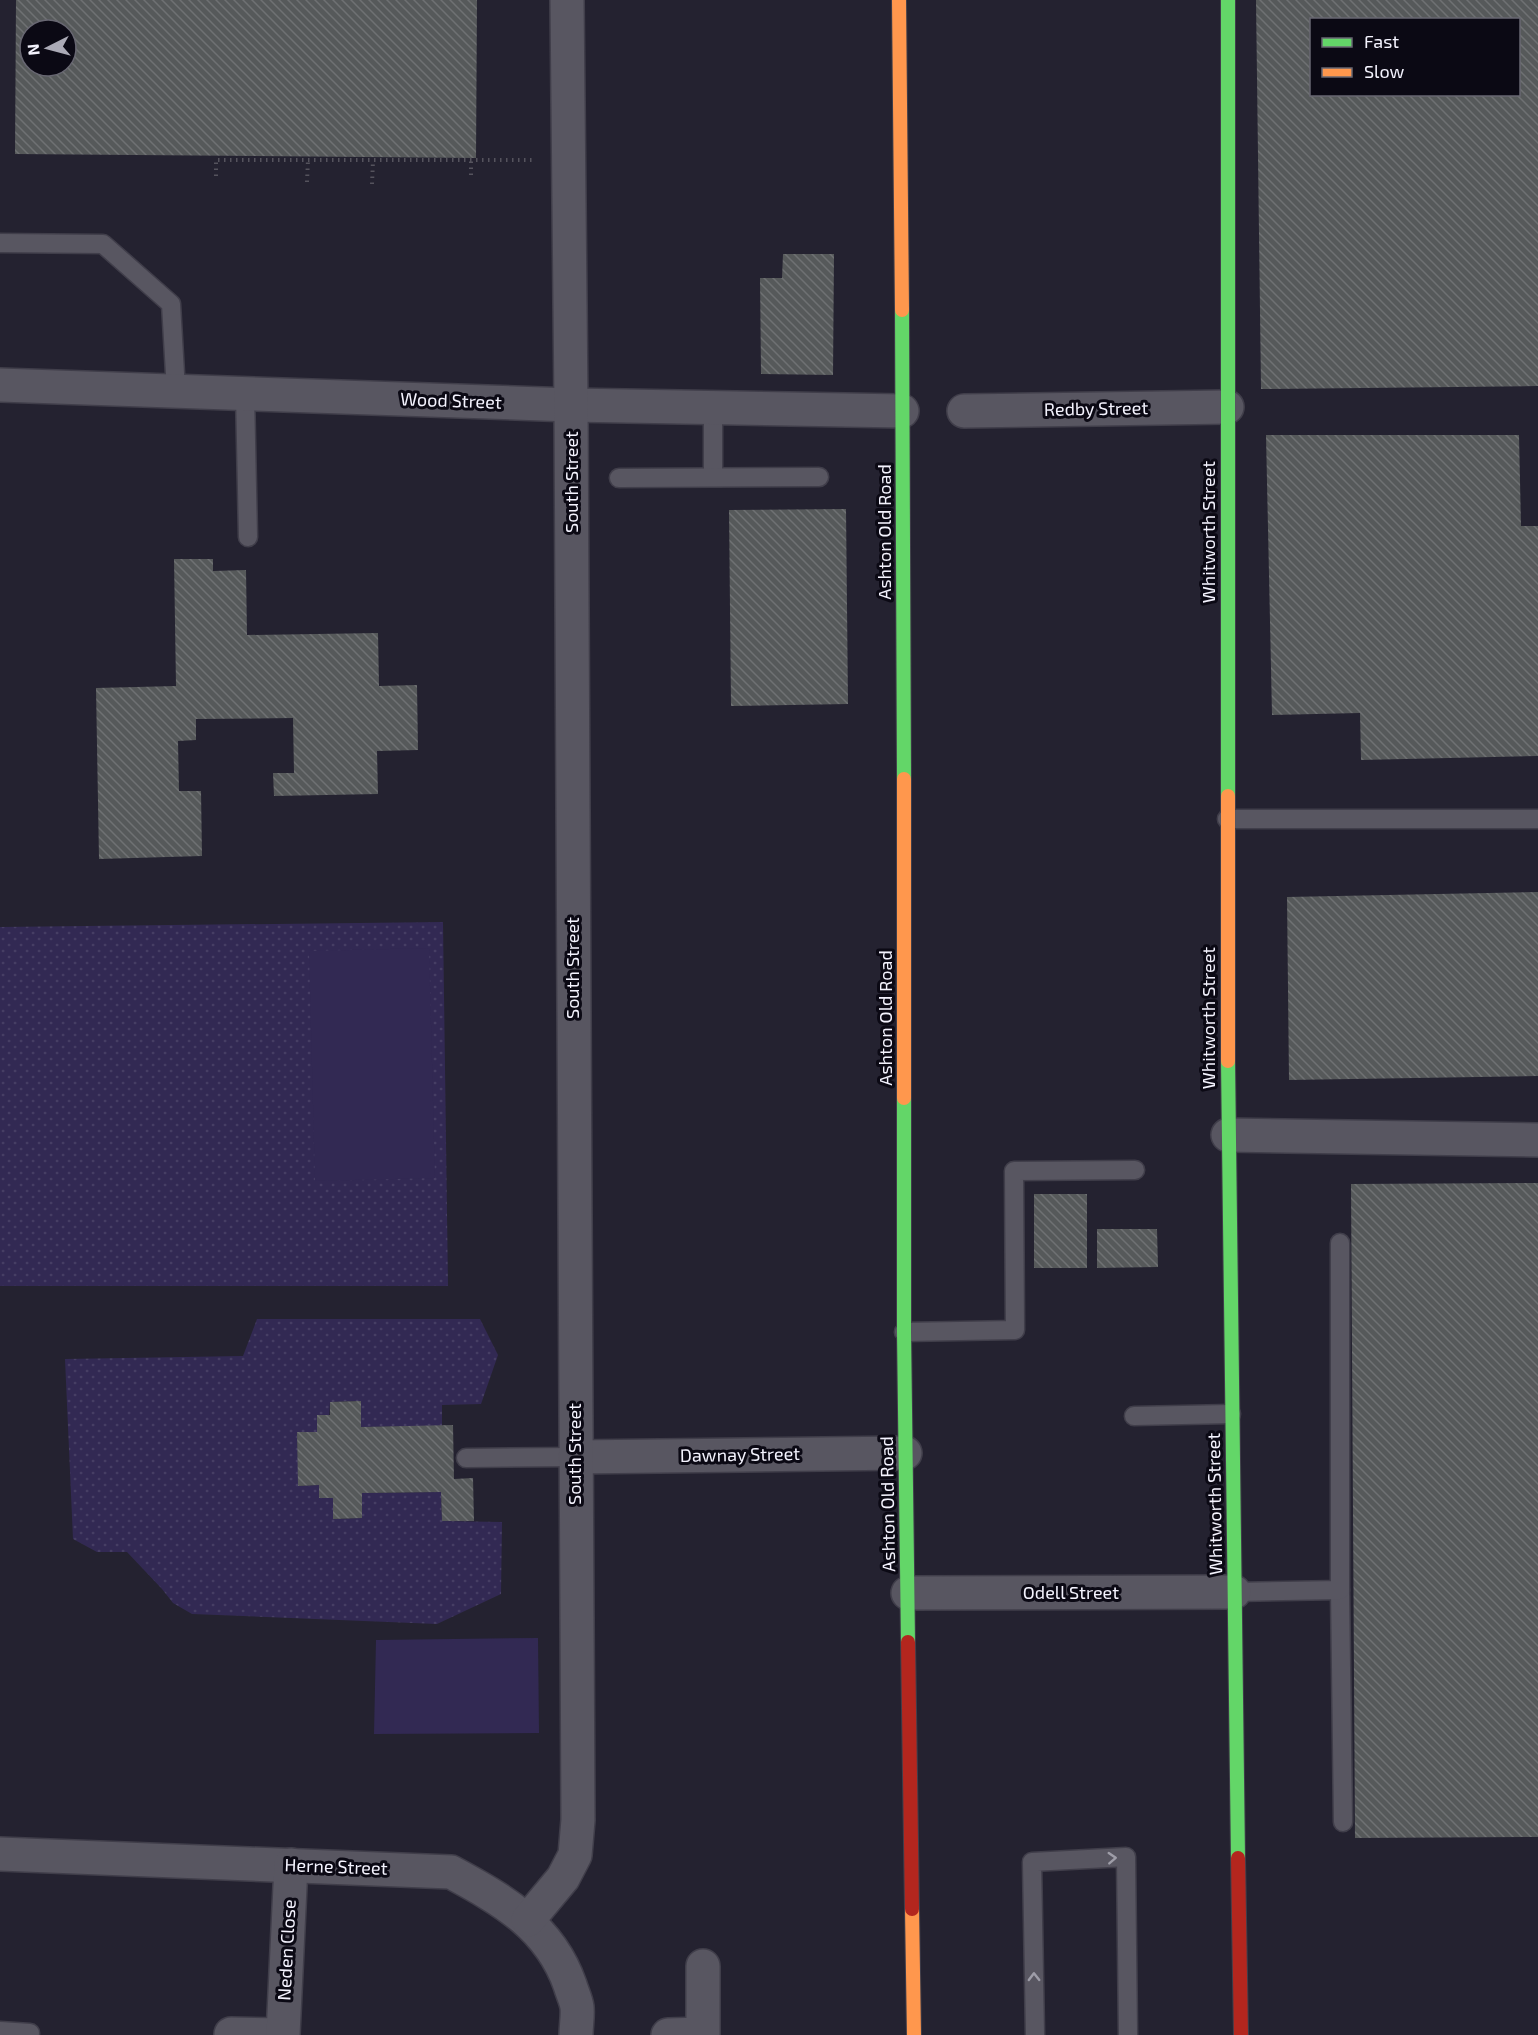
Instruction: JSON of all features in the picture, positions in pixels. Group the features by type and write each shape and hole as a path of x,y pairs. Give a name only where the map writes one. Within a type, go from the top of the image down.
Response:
{"main road":[{"name":"Ashton Old Road","path":"899,0 904,1332 914,2035"},
{"name":"Whitworth Street","path":"1228,0 1228,1135 1241,2035"}],"street":[{"name":"South Street","path":"528,1920 563,1878 575,1855 578,1820 570,159 567,0"},
{"name":"Wood Street","path":"0,385 571,405 902,411"},
{"name":"Redby Street","path":"964,411 1227,407"},
{"path":"1228,1135 1538,1140"},
{"name":"Dawnay Street","path":"575,1457 905,1453"},
{"name":"Odell Street","path":"908,1593 1234,1592"},
{"name":"Herne Street","path":"0,1854 451,1872 483,1889 528,1920 548,1941 566,1973 577,2006 576,2035"},
{"name":"Neden Close","path":"231,2034 281,2035 291,1865"},
{"path":"668,2035 703,2034 704,1966"}],"lane":[{"path":"0,243 103,244 171,304 176,391"},
{"path":"245,393 248,537"},
{"path":"713,408 713,476"},
{"path":"619,478 819,477"},
{"path":"1227,819 1538,819"},
{"path":"904,1332 1015,1330 1014,1171 1135,1170"},
{"path":"1340,1243 1340,1590 1343,1821"},
{"path":"1134,1416 1231,1414"},
{"path":"466,1458 575,1457"},
{"path":"1234,1592 1340,1590"},
{"path":"1035,2035 1032,1862 1126,1857 1128,2035"},
{"path":"0,2031 30,2033"}],"path":[{"path":"216,176 216,159 471,161 570,159"},
{"path":"307,182 308,160"},
{"path":"372,184 373,161"},
{"path":"471,161 471,175"}],"shaded area":[{"path":"443,922 448,1286 0,1286 0,927"},
{"path":"429,948 435,1178 315,1181 309,951"},
{"path":"257,1319 480,1319 498,1355 481,1404 442,1405 442,1426 361,1427 360,1401 330,1402 329,1419 317,1416 317,1432 297,1432 299,1486 319,1485 333,1498 333,1519 362,1518 362,1493 441,1492 442,1521 502,1522 501,1594 437,1624 192,1614 173,1603 127,1552 97,1552 73,1539 65,1359 243,1356"},
{"path":"538,1638 539,1733 374,1734 376,1640"}],"building":[{"path":"16,0 477,0 476,158 15,154"},
{"path":"1256,0 1538,0 1538,386 1261,389"},
{"path":"783,254 834,254 833,375 761,374 760,278 782,278"},
{"path":"1266,435 1519,435 1521,526 1538,526 1538,756 1361,760 1360,713 1272,715"},
{"path":"846,509 848,704 731,706 729,510"},
{"path":"174,559 213,559 213,571 246,570 247,635 378,633 379,686 417,685 418,750 377,751 378,794 274,796 273,773 294,773 293,718 196,719 196,740 178,741 179,791 201,791 202,856 99,859 96,688 176,686"},
{"path":"1538,892 1538,1076 1289,1080 1287,897"},
{"path":"1538,1183 1538,1837 1355,1838 1351,1184"},
{"path":"1034,1194 1087,1194 1087,1268 1034,1268"},
{"path":"1097,1229 1157,1229 1158,1267 1097,1268"},
{"path":"361,1401 361,1427 453,1425 454,1479 473,1478 474,1521 442,1521 441,1492 362,1493 362,1518 333,1519 333,1498 319,1498 319,1485 298,1486 297,1432 317,1432 317,1415 330,1415 330,1402"}],"traffic: fast":[{"path":"1228,0 1228,796"},
{"path":"902,310 904,779"},
{"path":"1228,1061 1238,1858"},
{"path":"904,1098 908,1642"}],"traffic: slow":[{"path":"899,0 902,310"},
{"path":"904,779 904,1098"},
{"path":"1228,796 1228,1061"},
{"path":"912,1909 914,2035"}],"traffic: jam":[{"path":"908,1642 912,1909"},
{"path":"1238,1858 1241,2035"}]}
